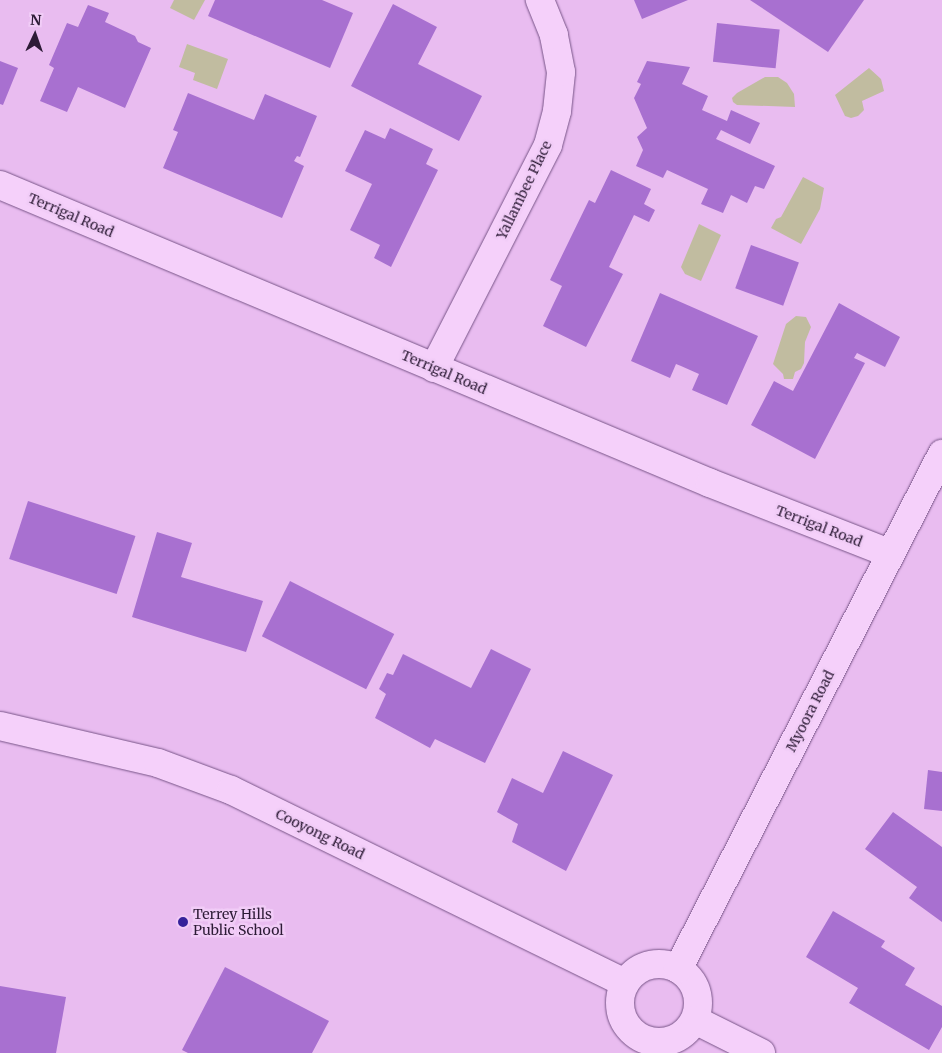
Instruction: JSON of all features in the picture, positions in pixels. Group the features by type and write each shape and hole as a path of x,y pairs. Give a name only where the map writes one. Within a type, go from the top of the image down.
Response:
{"street":[{"name":"Yallambee Place","path":"434,368 548,145 557,111 561,72 554,35 540,0"},
{"name":"Terrigal Road","path":"0,185 701,479 891,554"},
{"name":"Myoora Road","path":"678,969 942,454"},
{"name":"Cooyong Road","path":"0,726 158,763 231,790 625,983"},
{"path":"664,964 678,969 686,974 697,991 698,1011 695,1020 682,1034 666,1042 636,1045 620,1013 620,997 625,983 634,972 648,965 664,964"},
{"path":"695,1020 761,1053"}],"shaded area":[{"path":"174,0 205,0 194,20 170,8"},
{"path":"187,44 228,59 217,89 193,80 195,73 179,67"},
{"path":"869,68 881,79 884,91 862,101 864,110 858,116 851,118 845,116 835,95"},
{"path":"765,77 778,77 787,83 794,94 795,107 737,105 733,102 732,98 737,93"},
{"path":"803,177 824,188 820,209 801,244 771,228 776,219 781,217"},
{"path":"699,224 721,235 701,281 685,274 681,267"},
{"path":"796,316 806,317 811,327 805,342 804,363 801,369 795,372 793,379 784,379 783,374 773,364 786,324"}],"building":[{"path":"215,0 322,0 353,13 330,68 208,16"},
{"path":"634,0 688,0 642,19"},
{"path":"750,0 864,0 828,52"},
{"path":"393,4 437,27 418,64 482,96 459,141 351,86"},
{"path":"88,5 109,13 105,22 135,36 138,42 151,48 125,108 78,87 67,112 40,101 54,68 49,65 67,23 78,27"},
{"path":"717,23 780,30 776,68 713,62"},
{"path":"0,61 18,68 3,105 0,104"},
{"path":"647,61 690,67 682,84 708,96 702,110 727,121 731,110 760,123 750,144 721,130 716,139 775,166 764,189 755,186 747,203 731,195 723,213 701,204 708,189 667,170 663,178 636,166 643,150 637,137 647,128 634,98 641,84 637,82"},
{"path":"188,93 254,120 265,94 317,116 300,157 297,156 294,161 304,166 282,218 163,168 178,132 173,130"},
{"path":"390,128 433,149 426,164 438,170 391,267 374,258 380,245 350,230 372,184 345,171 365,130 385,139"},
{"path":"611,170 651,189 644,204 655,210 649,222 634,215 609,267 623,274 586,347 543,326 562,286 550,280 589,200 595,203"},
{"path":"751,245 799,262 783,306 735,288"},
{"path":"660,293 758,336 727,405 692,390 699,374 676,364 670,378 631,361"},
{"path":"839,303 900,337 885,367 857,353 854,358 865,363 815,459 751,425 774,381 793,391"},
{"path":"28,501 135,536 117,594 9,559"},
{"path":"157,532 192,543 181,577 263,601 246,652 132,617"},
{"path":"290,581 394,634 366,689 262,636"},
{"path":"491,649 531,669 485,763 435,739 430,748 375,718 386,694 379,689 387,673 393,675 403,654 471,688"},
{"path":"563,751 613,775 566,871 512,842 518,824 497,812 512,778 543,793"},
{"path":"928,770 942,772 942,811 924,809"},
{"path":"893,812 942,847 942,922 909,898 917,887 865,849"},
{"path":"833,911 885,941 881,947 915,968 905,985 942,1006 942,1027 929,1050 849,1003 858,988 806,957"},
{"path":"225,967 329,1021 312,1053 188,1053 182,1050"},
{"path":"0,986 66,997 56,1053 0,1053"}],"place":[{"name":"Terrey Hills Public School","path":"183,922"}]}
